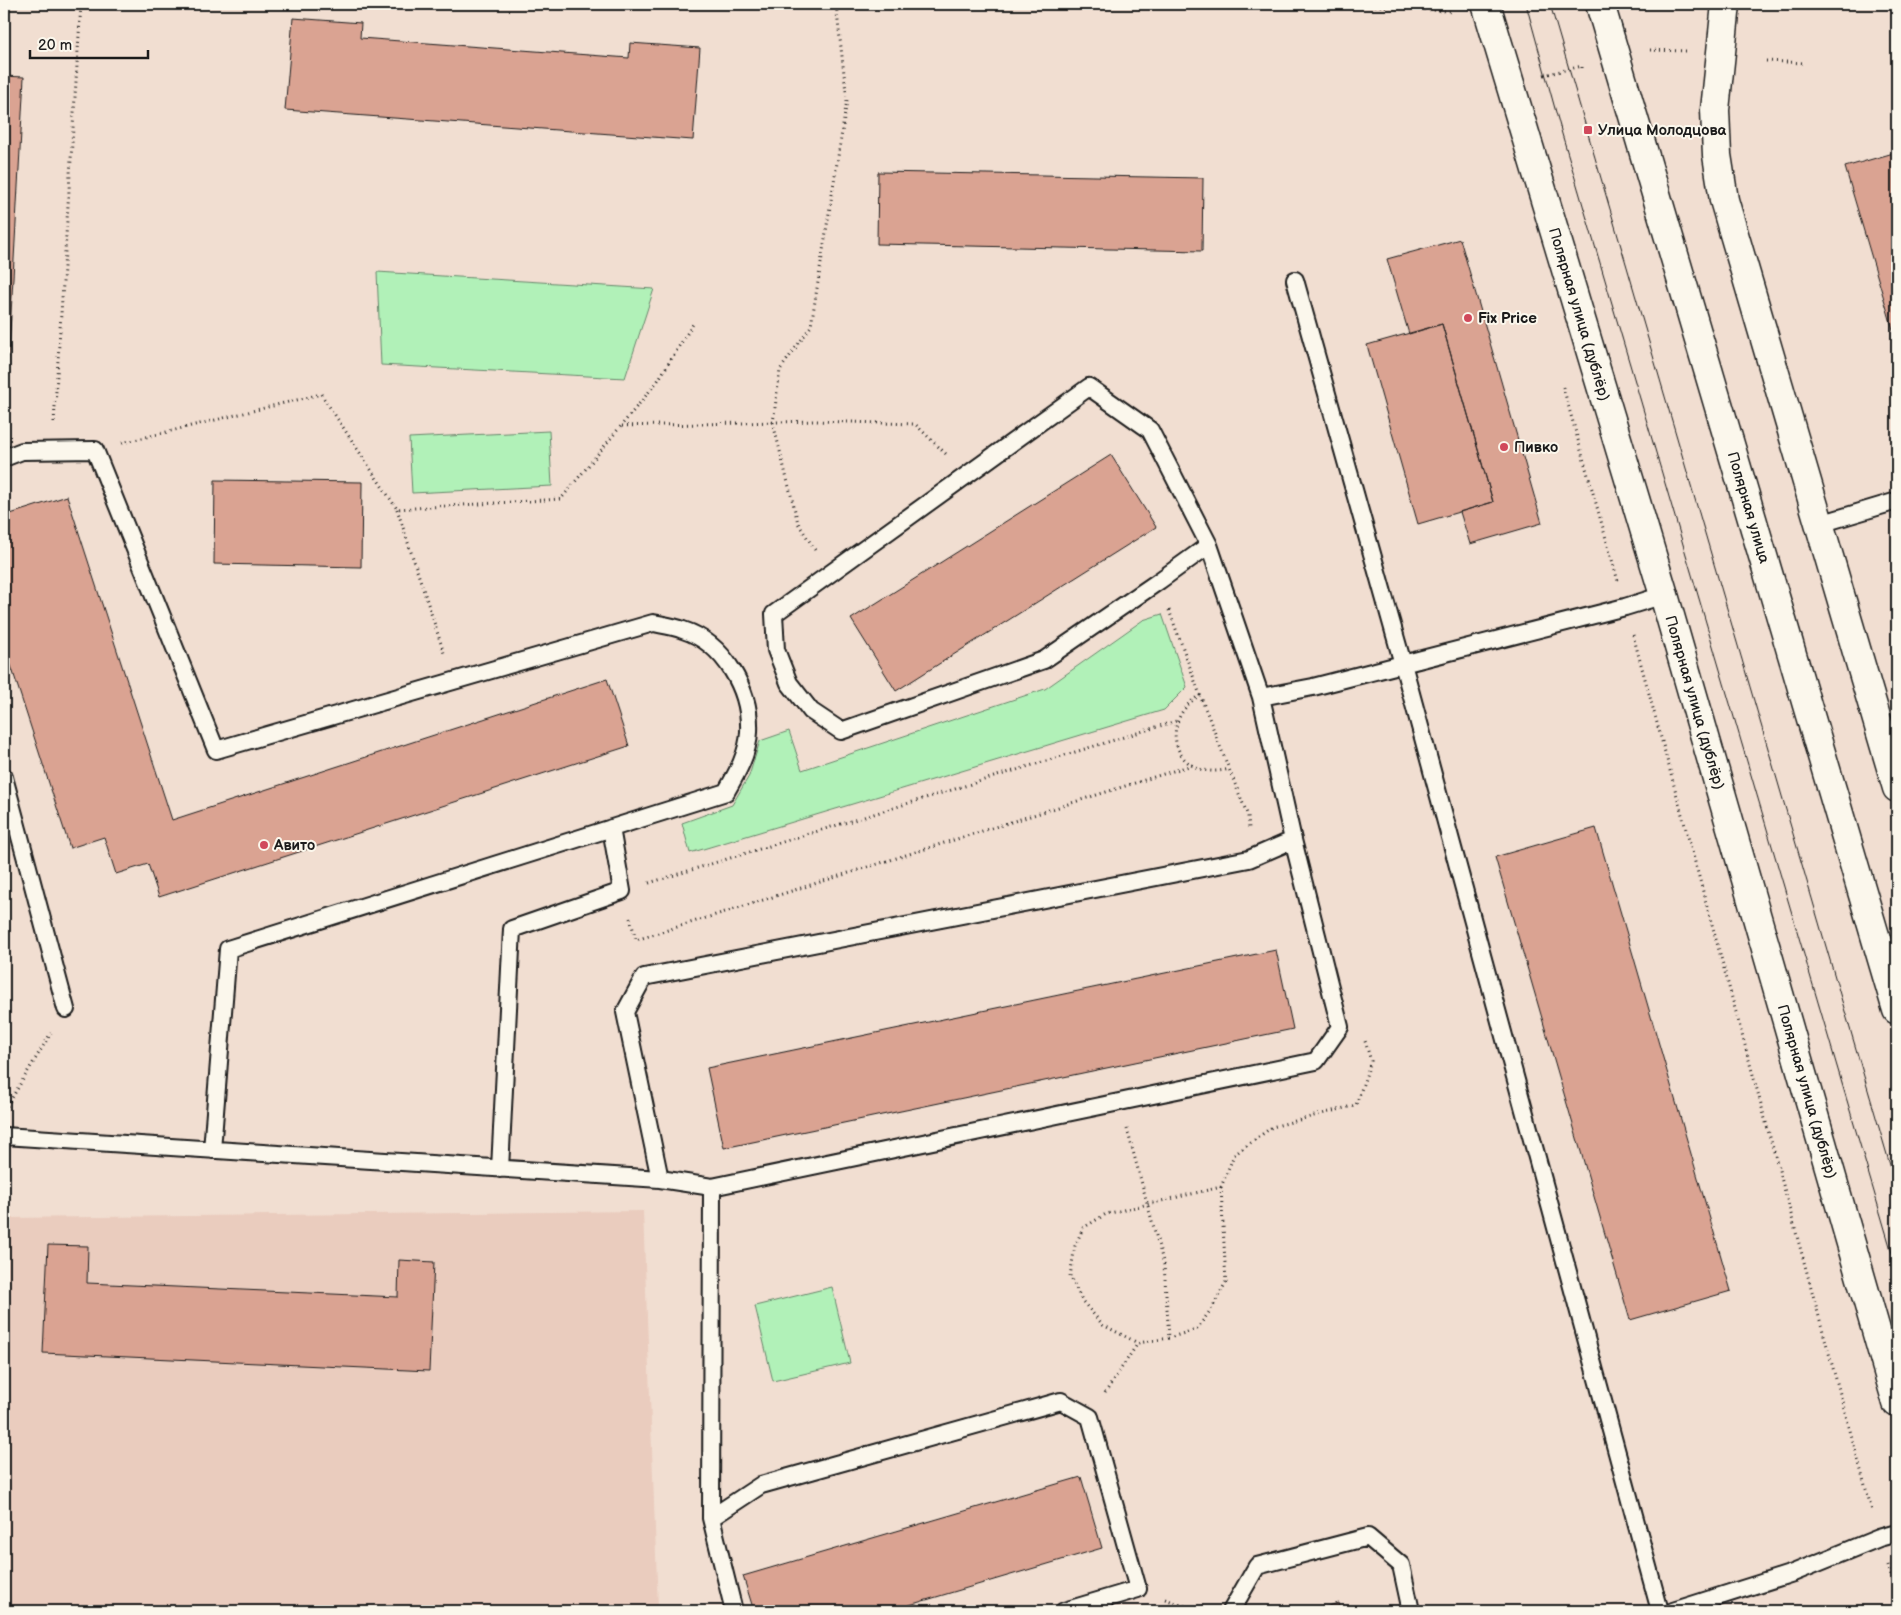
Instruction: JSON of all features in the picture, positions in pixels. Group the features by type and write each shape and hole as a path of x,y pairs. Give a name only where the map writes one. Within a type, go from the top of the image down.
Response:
{"main road":[{"name":"Полярная улица (дублёр)","path":"1486,4 1664,595 1897,1404"},
{"name":"Полярная улица","path":"1600,4 1897,1010"},
{"path":"1726,4 1715,110 1717,155 1724,200 1778,389 1820,524 1897,788"}],"lane":[{"path":"1295,280 1403,664 1660,1611"},
{"path":"4,1136 660,1179 712,1187 1316,1061 1340,1028 1293,840 1261,697 1209,545 1150,430 1089,387 774,614 776,650 789,684 811,711 841,731 1044,660 1159,582 1209,545"},
{"path":"4,458 22,451 94,450 216,750 653,623 684,630 712,646 733,670 746,700 749,732 742,764 726,792 228,949 212,1150"},
{"path":"1820,524 1897,501"},
{"path":"1261,697 1313,687 1625,607 1664,595"},
{"path":"4,777 66,1008"},
{"path":"500,1169 512,930 622,891 611,828"},
{"path":"660,1179 625,1012 644,977 1249,859 1293,840"},
{"path":"712,1187 711,1518 734,1611"},
{"path":"711,1518 760,1485 1061,1401 1090,1417 1138,1589 1064,1611"},
{"path":"1673,1611 1793,1573 1879,1538 1897,1533"},
{"path":"1231,1611 1257,1566 1368,1537 1401,1565 1411,1611"}],"path":[{"path":"52,450 81,4"},
{"path":"830,573 798,523 773,423 780,370 810,326 847,100 836,4"},
{"path":"1355,4 1413,6 1454,12"},
{"path":"1649,50 1693,51"},
{"path":"1766,60 1804,63"},
{"path":"1540,76 1582,66"},
{"path":"397,509 561,499 657,382 693,324"},
{"path":"1560,379 1625,607 1879,1538 1897,1597"},
{"path":"94,450 321,394 397,509 452,681"},
{"path":"621,426 816,421 914,424 967,475"},
{"path":"1159,582 1200,695 1248,816 1249,859"},
{"path":"1200,695 1189,702 1176,721 1176,746 1183,757 1192,765 1204,770 1219,772 1229,769"},
{"path":"1176,721 622,891 636,940 1192,765"},
{"path":"4,1111 66,1008"},
{"path":"1221,1186 1106,1214 1083,1228 1075,1246 1070,1276 1083,1302 1103,1325 1138,1343 1168,1338 1197,1329 1212,1308 1226,1282 1221,1186 1234,1155 1272,1127 1356,1105 1371,1061 1360,1025 1340,1028"},
{"path":"1120,1102 1164,1265 1168,1338"},
{"path":"1090,1417 1138,1343"},
{"path":"1138,1589 1199,1611"}],"shaded area":[{"path":"643,1211 658,1608 649,1611 4,1611 4,1218"}],"green space":[{"path":"377,272 654,289 625,378 381,365"},
{"path":"549,431 552,486 412,493 409,438"},
{"path":"1162,614 1187,687 1164,710 690,853 682,823 732,805 749,776 760,741 789,731 802,770 1045,689 1143,620"},
{"path":"832,1287 850,1363 773,1381 755,1306"}],"building":[{"path":"293,18 361,23 360,38 629,58 630,43 700,48 693,140 285,110"},
{"path":"4,76 24,77 7,387 4,387"},
{"path":"1897,152 1897,343 1845,167"},
{"path":"878,172 1203,178 1202,251 877,244"},
{"path":"1460,239 1542,523 1470,544 1460,512 1493,502 1442,324 1409,334 1387,259"},
{"path":"1442,324 1493,502 1418,524 1367,345"},
{"path":"1111,455 1156,527 896,691 851,619"},
{"path":"215,480 362,482 361,567 214,564"},
{"path":"67,496 172,820 607,679 629,746 159,897 148,864 116,874 104,837 70,848 4,644 4,516"},
{"path":"1596,828 1731,1291 1630,1320 1495,857"},
{"path":"1276,950 1293,1029 724,1148 707,1068"},
{"path":"48,1245 88,1246 87,1283 398,1297 399,1260 434,1262 429,1371 43,1353"},
{"path":"1081,1477 1102,1548 889,1611 754,1611 743,1576"},
{"path":"1339,1603 1341,1611 1311,1611"}],"tram line":[{"path":"1526,4 1562,134 1897,1270"},
{"path":"1550,4 1897,1189"}],"place":[{"name":"Улица Молодцова","path":"1588,130"},
{"name":"Fix Price","path":"1468,318"},
{"name":"Пивко","path":"1504,447"},
{"name":"Авито","path":"264,845"}]}
